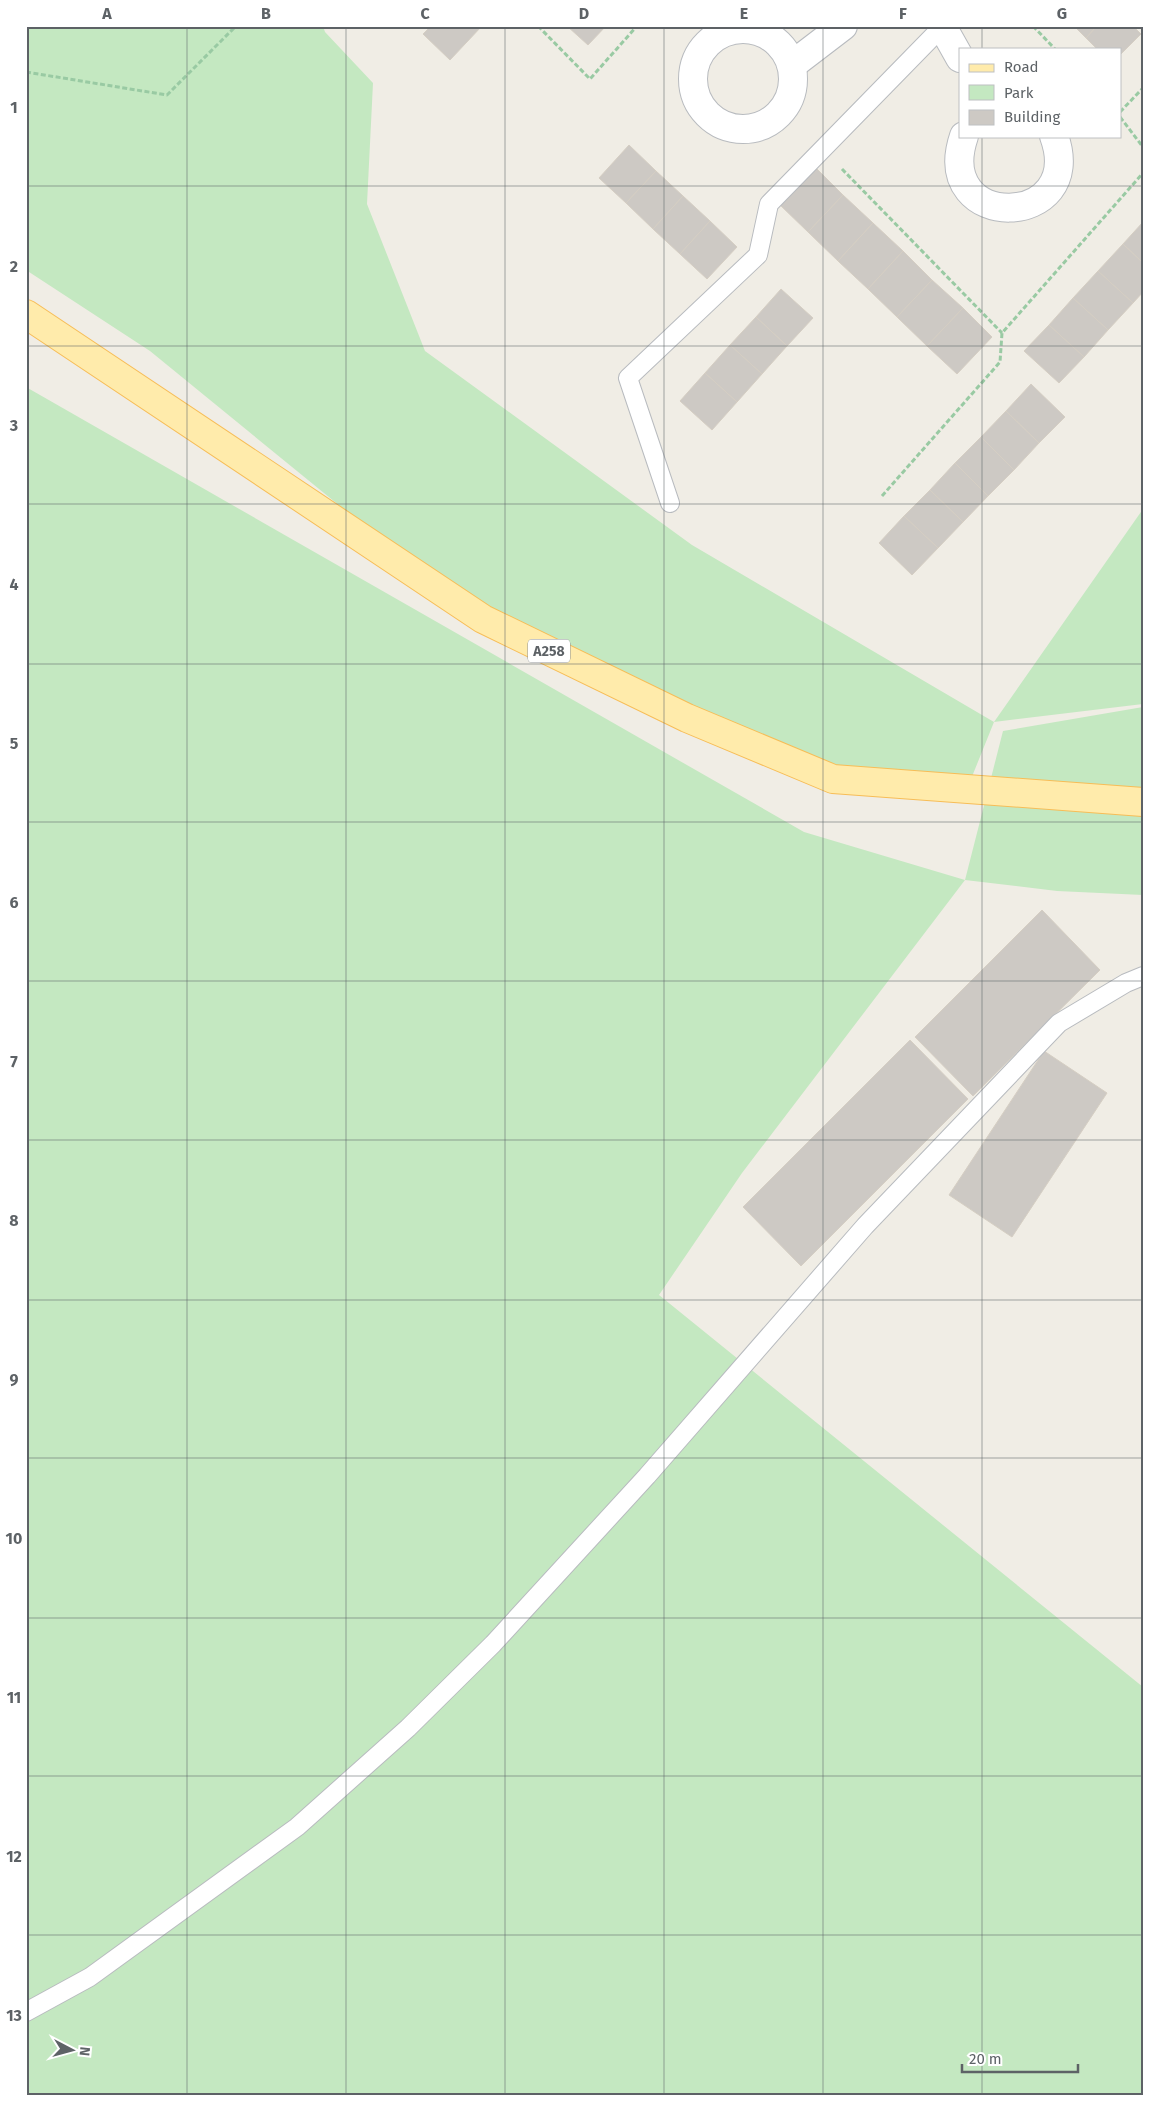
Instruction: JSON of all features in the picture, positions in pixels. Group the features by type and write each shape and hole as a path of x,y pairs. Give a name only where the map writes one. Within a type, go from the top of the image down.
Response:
{"main road":[{"name":"A258","path":"26,314 483,619 687,718 833,779 1143,802"}],"street":[{"path":"792,65 844,26"},
{"path":"942,27 959,56"},
{"path":"963,138 959,150 959,168 965,184 976,198 992,206 1009,209 1026,206 1041,197 1053,184 1059,167 1058,150 1055,138"}],"lane":[{"path":"670,503 628,378 758,255 769,204 942,27"},
{"path":"26,2012 90,1976 297,1827 408,1728 506,1629 647,1476 865,1226 1059,1023 1143,976"}],"path":[{"path":"26,72 167,95 236,26"},
{"path":"538,26 590,79 636,26"},
{"path":"1033,26 1054,48"},
{"path":"1122,110 1143,88"},
{"path":"1122,120 1143,148"},
{"path":"823,149 1002,333"},
{"path":"882,496 1000,362 1002,333 1143,173"}],"green space":[{"path":"26,26 323,26 325,32 373,83 367,204 425,351 692,545 994,722 967,789 821,774 460,604 150,351 26,270"},
{"path":"26,387 804,832 965,880 742,1173 659,1295 1143,1687 1143,2096 26,2096"},
{"path":"1143,509 1143,704 994,722"},
{"path":"1143,707 1143,895 1057,891 965,880 1003,731"}],"building":[{"path":"431,26 481,27 450,60 423,34"},
{"path":"567,26 606,26 588,45"},
{"path":"1074,26 1097,26 1086,38"},
{"path":"1097,26 1133,26 1141,34 1122,53 1122,48 1096,48 1086,38"},
{"path":"629,145 656,171 626,203 599,178"},
{"path":"814,166 843,195 808,232 779,204"},
{"path":"656,171 683,196 653,229 626,203"},
{"path":"843,195 873,223 838,261 808,232"},
{"path":"683,196 710,221 680,254 653,229"},
{"path":"710,221 737,247 707,279 680,254"},
{"path":"1143,222 1143,263 1123,244"},
{"path":"873,223 903,251 868,289 838,261"},
{"path":"1123,244 1143,263 1143,292 1133,303 1098,271"},
{"path":"903,251 932,280 897,317 868,289"},
{"path":"1098,271 1133,303 1108,330 1073,298"},
{"path":"932,280 963,308 927,346 897,317"},
{"path":"781,289 813,318 787,346 756,317"},
{"path":"1073,298 1108,330 1084,357 1049,325"},
{"path":"963,308 992,337 957,374 927,346"},
{"path":"756,317 787,346 762,374 730,345"},
{"path":"1049,325 1084,357 1059,383 1024,351"},
{"path":"730,345 762,374 737,402 705,373"},
{"path":"705,373 737,402 712,430 680,401"},
{"path":"1031,384 1065,417 1039,443 1006,411"},
{"path":"1006,411 1039,443 1014,470 981,437"},
{"path":"981,437 1014,470 988,496 955,463"},
{"path":"955,463 988,496 963,522 930,490"},
{"path":"930,490 963,522 938,548 904,516"},
{"path":"904,516 938,548 912,575 879,543"},
{"path":"1042,910 1100,970 973,1096 915,1037"},
{"path":"910,1040 968,1099 801,1266 743,1207"},
{"path":"1044,1051 1107,1093 1012,1237 949,1195"}]}
